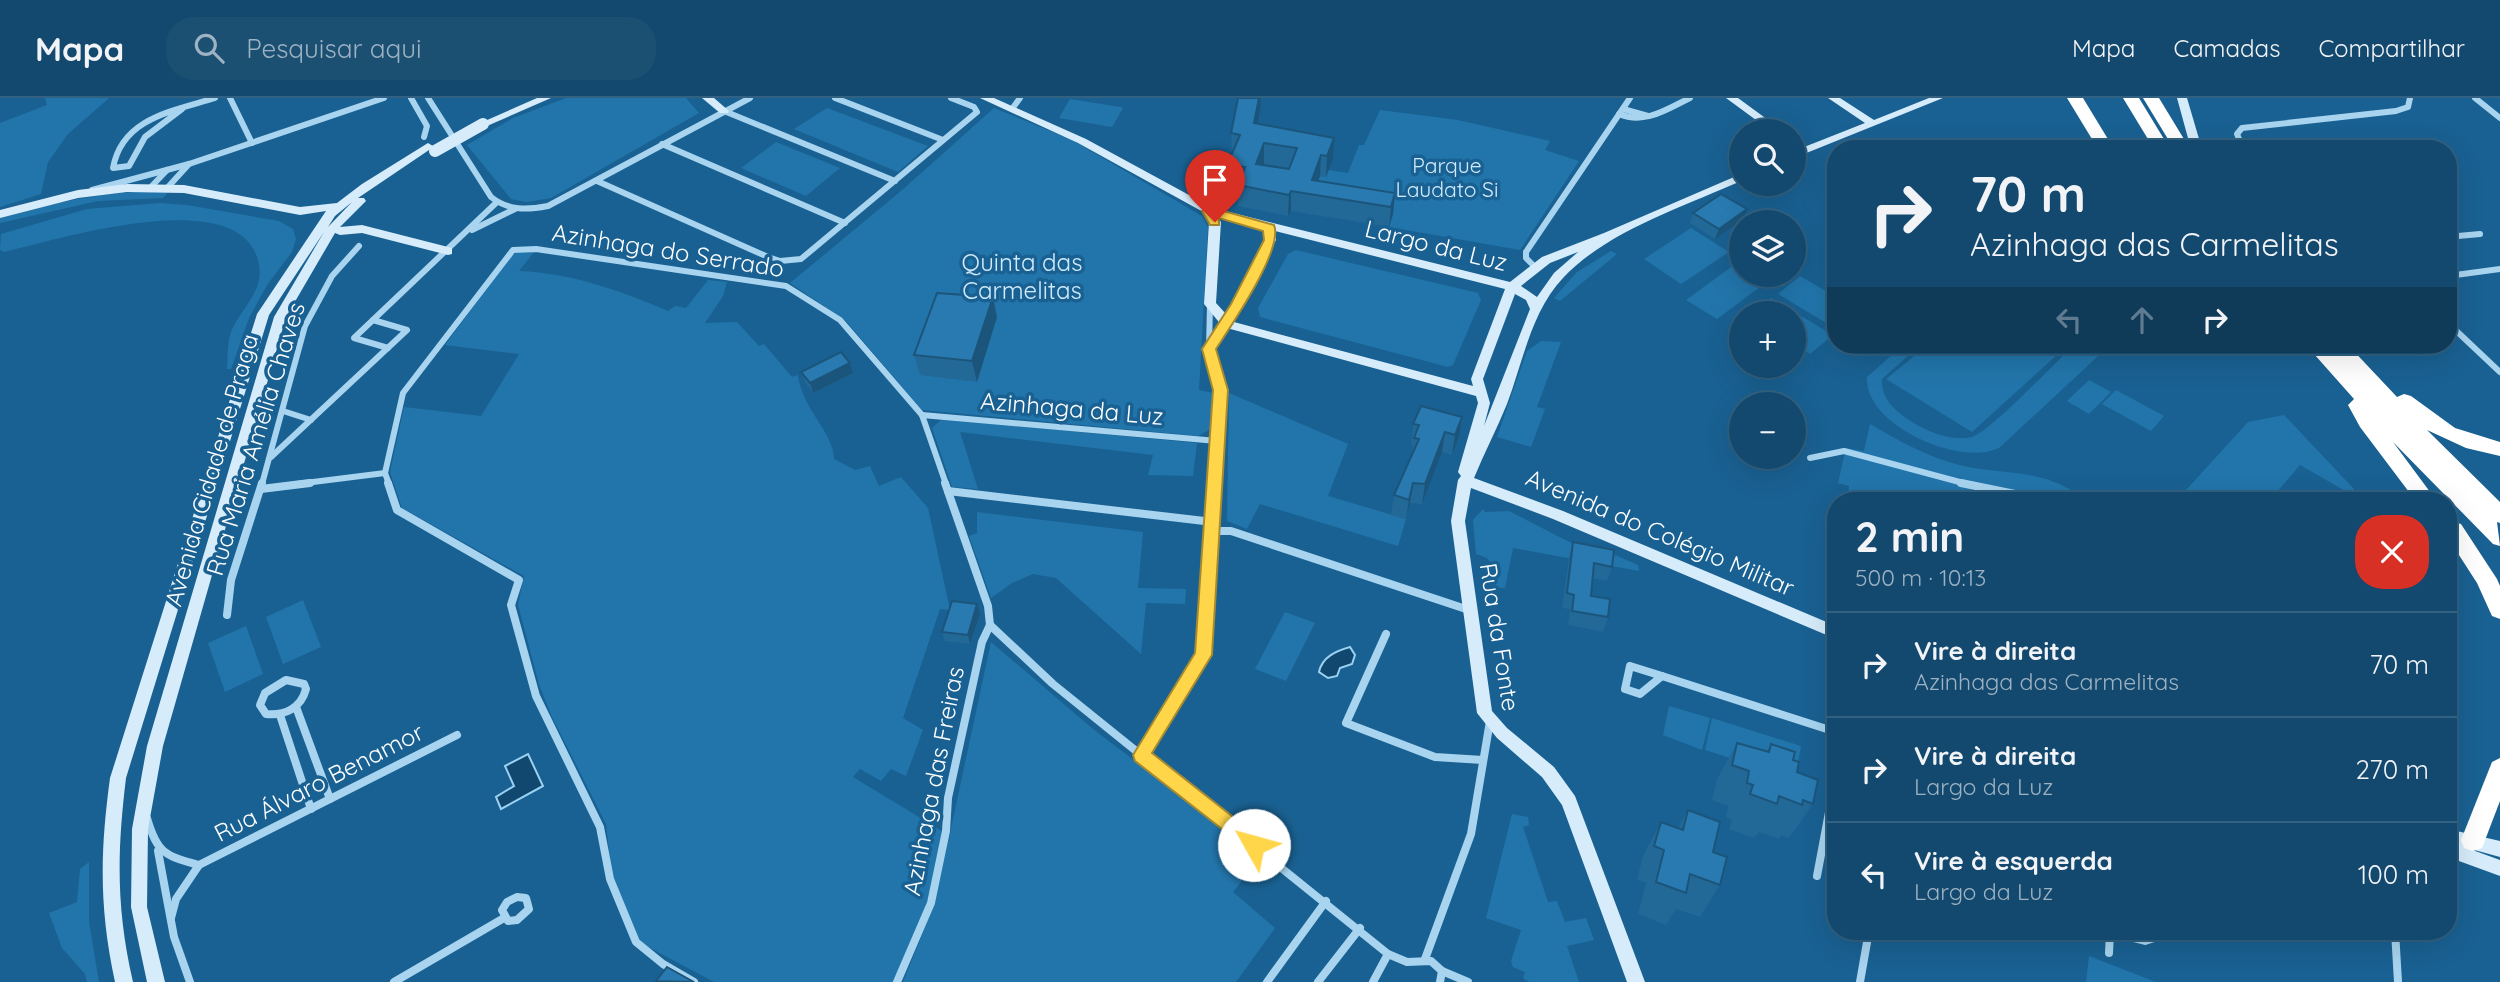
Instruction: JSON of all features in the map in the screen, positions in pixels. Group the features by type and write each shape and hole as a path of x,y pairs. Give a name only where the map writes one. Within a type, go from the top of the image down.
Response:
{"highway":[{"path":"2075,98 2101,140"},
{"path":"2131,98 2157,140"},
{"path":"2151,98 2177,140"},
{"path":"2323,354 2455,492"},
{"path":"2345,354 2500,515"},
{"path":"2345,378 2367,422 2420,492"},
{"path":"2370,382 2398,395 2419,415 2460,440 2500,449"},
{"path":"2455,471 2479,480 2500,499"},
{"path":"2457,494 2500,538"},
{"path":"2457,533 2500,580"},
{"path":"2457,536 2486,579 2500,610"},
{"path":"2473,840 2500,769"}],"main road":[{"name":"Avenida Cidade de Praga","path":"480,122 523,98"},
{"name":"Avenida Cidade de Praga","path":"124,982 109,913 107,853 118,778 263,314 319,230 351,216 429,145 480,122 546,98"},
{"path":"707,98 724,111"},
{"name":"Largo da Luz","path":"985,98 1082,141 1209,211 1269,228 1513,286 1478,379 1481,393"},
{"path":"1731,98 1761,119"},
{"path":"1833,98 1872,123"},
{"path":"1831,140 1938,98"},
{"path":"2182,98 2194,140"},
{"path":"1806,150 1827,141"},
{"path":"1536,309 1531,297 1513,286 1534,266 1729,182"},
{"path":"0,214 78,194 167,187 300,211 325,209 448,251"},
{"path":"319,230 325,209"},
{"path":"300,211 319,230"},
{"path":"1209,211 1215,222 1210,304 1227,324 1481,393 1506,386 1536,309 1558,274 1608,236"},
{"path":"319,230 351,216"},
{"path":"1214,236 1230,223 1251,223"},
{"path":"1227,324 1270,240 1269,228"},
{"name":"Avenida Cidade de Praga","path":"156,982 139,907 140,829 155,746 280,317 319,230"},
{"name":"Rua da Fonte","path":"1490,721 1480,695 1472,611 1458,521 1459,499 1506,386"},
{"name":"Rua da Fonte","path":"1465,480 1465,465 1482,415 1481,393"},
{"name":"Avenida do Colégio Militar","path":"1465,480 1558,515 1827,629"},
{"path":"1490,721 1548,772 1569,801 1636,982"},
{"path":"2457,837 2500,849"},
{"path":"2457,852 2500,868"}],"street":[{"path":"182,109 145,137 129,166 113,168 116,152 134,129 159,115 215,98"},
{"path":"230,98 252,144"},
{"path":"78,194 189,164 384,98"},
{"path":"411,98 427,126 429,145"},
{"path":"428,98 497,202 515,209"},
{"path":"468,232 515,209 548,206 750,98"},
{"path":"835,98 943,140"},
{"path":"597,181 780,261 800,259 977,110 951,98"},
{"path":"1012,109 1020,98"},
{"path":"1534,266 1526,258 1526,252 1630,98"},
{"path":"1621,112 1632,121 1690,98"},
{"path":"2239,140 2237,134 2242,128 2396,111 2408,107 2410,98"},
{"path":"2475,98 2500,118"},
{"path":"724,111 895,181"},
{"path":"662,144 845,222"},
{"path":"167,187 189,164"},
{"path":"150,188 158,177 174,166"},
{"path":"388,348 354,338 497,202"},
{"path":"2457,236 2480,233"},
{"name":"Rua Maria Amélia Chaves","path":"227,615 231,580 271,458 310,313 337,270 359,246"},
{"name":"Azinhaga do Serrado","path":"385,473 403,393 513,250 536,249 786,286 840,320 922,415 988,606 990,625"},
{"path":"2457,275 2500,269"},
{"path":"1142,755 1203,655 1221,390 1209,349 1210,304"},
{"path":"271,458 407,330 373,320"},
{"path":"1209,349 1227,324"},
{"path":"2457,331 2500,372"},
{"path":"283,411 311,420"},
{"name":"Azinhaga da Luz","path":"922,415 1217,441"},
{"path":"1810,458 1844,452 1879,458 1965,484 2005,492"},
{"path":"261,489 385,473 397,510 519,580 511,606 536,696 600,827 610,879 636,942 663,964 694,982"},
{"path":"947,491 1213,522"},
{"path":"1213,531 1230,531 1472,611"},
{"path":"990,625 1053,684 1360,928 1388,954 1407,962 1428,960 1442,971 1468,982"},
{"name":"Azinhaga das Freiras","path":"897,982 931,903 946,831 948,798 982,642 990,625"},
{"path":"1386,634 1346,723 1435,757 1483,760"},
{"path":"1661,676 1640,694 1625,689 1630,666 1827,729"},
{"path":"293,679 304,684 305,695 296,707 280,715 266,714 260,705 265,693 278,682 293,679"},
{"path":"296,707 330,799"},
{"path":"280,715 311,809"},
{"name":"Rua da Fonte","path":"1428,960 1472,834 1490,721"},
{"name":"Rua Álvaro Benamor","path":"199,865 457,735"},
{"path":"144,808 158,850 174,937 190,982"},
{"path":"1817,876 1827,823"},
{"path":"158,850 167,857 199,865 176,899 171,918"},
{"path":"1267,982 1326,901"},
{"path":"394,982 504,918"},
{"path":"1318,982 1360,928"},
{"path":"1860,982 1867,940"},
{"path":"2109,953 2110,940"},
{"path":"2396,940 2398,982"},
{"path":"1373,982 1388,954"},
{"path":"1440,982 1442,971"}],"green space":[{"path":"45,98 109,98 68,134 48,162 41,194 0,207 0,123 47,105"},
{"path":"566,98 686,98 699,113 551,198 527,202 511,199 467,145 513,118"},
{"path":"1070,99 1123,108 1112,127 1059,118"},
{"path":"827,108 928,146 898,172 794,129"},
{"name":"Quinta das Carmelitas","path":"994,108 1072,140 1202,216 1208,227 1199,390 1213,393 1211,429 1198,436 922,410 846,321 790,283 901,191"},
{"name":"Parque Laudato Si","path":"1380,110 1458,120 1550,141 1545,150 1579,161 1520,250 1389,227 1393,214 1311,200 1320,176 1326,176 1328,170 1348,173 1359,145 1364,145"},
{"path":"776,142 840,168 806,196 741,168"},
{"path":"169,191 163,198 98,201 0,223 0,217 63,202 105,195"},
{"path":"160,203 279,221 293,229 296,239 292,252 267,285 249,318 231,369 227,369 230,336 255,292 260,275 259,265 246,240 221,225 186,220 146,222 104,228 4,252 0,250 1,234 87,209"},
{"path":"1691,228 1729,252 1681,284 1644,259"},
{"path":"1296,250 1478,293 1481,300 1453,365 1448,367 1260,317 1258,308 1288,254"},
{"path":"1611,251 1617,254 1560,301 1554,298 1577,272"},
{"path":"518,252 534,252 519,271 557,275 595,284 668,311 675,306 686,308 708,280 727,282 723,296 705,323 737,322 759,346 764,344 792,377 798,375 805,399 829,439 834,459 855,470 870,466 879,486 901,477 928,508 950,610 940,609 903,718 923,730 906,776 891,769 881,781 860,769 853,777 942,831 927,904 894,982 714,982 639,942 612,878 606,824 552,717 539,684 518,605 524,576 402,508 390,472 404,407 481,416 519,354 445,345 511,256"},
{"path":"1729,269 1729,287 1760,287 1741,301 1729,301 1729,310 1717,319 1686,300"},
{"path":"1806,280 1827,292 1827,324 1806,311 1806,301 1790,301 1778,294 1787,287 1806,287"},
{"path":"1806,319 1827,331 1827,340 1810,354 1806,352"},
{"path":"1541,341 1561,342 1537,407 1545,409 1531,447 1497,437 1527,351"},
{"path":"1893,354 1910,354 1882,379 1888,402 1920,427 1937,434 1964,438 1980,433 2003,414 2063,354 2100,354 1999,448 1982,452 1962,452 1939,447 1897,426 1881,411 1870,395 1867,377"},
{"path":"1917,354 2058,354 1972,432 1886,379"},
{"path":"2089,380 2111,392 2089,414 2067,401"},
{"path":"2116,390 2164,416 2151,431 2102,404"},
{"path":"1229,393 1348,444 1328,496 1406,519 1398,546 1260,504 1247,529 1227,521"},
{"path":"2284,415 2354,492 2347,492 2300,465 2277,492 2184,492 2248,422"},
{"path":"942,419 1197,443 1193,476 1148,475 1153,455 960,432 978,489 952,487 932,428"},
{"path":"1870,424 1913,448 1947,462 2046,479 2074,492 1849,492 1849,486 1838,483 1846,448 1864,451"},
{"path":"1483,509 1485,512 1509,511 1581,548 1610,553 1638,565 1639,571 1513,548 1505,588 1487,587 1495,579 1496,570 1487,558 1476,554 1473,520"},
{"path":"977,512 1143,532 1138,588 1186,589 1185,604 1146,603 1141,654 1056,578 1033,574 1012,583 991,598 969,536 977,533"},
{"path":"303,600 321,647 283,664 266,617"},
{"path":"1285,612 1315,623 1286,681 1255,669"},
{"path":"246,626 263,674 225,692 208,643"},
{"path":"991,642 1093,729 1261,857 1233,892 1275,928 1236,982 903,982 935,903"},
{"path":"1669,706 1710,718 1702,750 1663,735"},
{"path":"1712,718 1801,746 1795,779 1705,750"},
{"path":"1512,814 1528,817 1529,825 1523,827 1548,902 1557,901 1565,922 1586,918 1594,940 1567,946 1579,982 1529,982 1523,978 1525,972 1513,967 1511,961 1521,930 1486,918"},
{"path":"89,862 89,922 99,982 87,982 85,974 62,948 49,913 77,902 80,869"},
{"path":"2089,956 2156,982 2086,982"}],"shaded area":[{"path":"1350,647 1355,655 1352,664 1340,668 1337,676 1328,678 1319,672 1330,655"},
{"path":"528,754 543,786 501,809 496,797 514,786 505,766"}],"building":[{"path":"1238,98 1259,98 1254,123 1334,138 1327,156 1321,155 1312,180 1395,193 1391,207 1291,191 1289,195 1238,185 1245,167 1227,165 1240,135 1231,133","holes":["1264,143 1297,148 1289,169 1256,164"]},
{"path":"1721,194 1747,209 1729,210 1729,222 1719,229 1693,213"},
{"path":"937,293 993,297 972,361 914,355"},
{"path":"841,352 850,363 810,383 801,372"},
{"path":"1421,406 1462,417 1455,435 1445,432 1425,484 1413,483 1409,500 1394,495 1419,439 1414,438 1419,425 1413,424"},
{"path":"1573,542 1614,550 1612,567 1594,563 1591,596 1610,599 1608,617 1572,611 1574,595 1567,593"},
{"path":"952,601 977,604 968,635 942,632"},
{"path":"1737,743 1769,752 1771,744 1795,752 1793,760 1799,762 1797,772 1818,780 1813,804 1803,800 1802,805 1779,796 1777,804 1750,794 1753,785 1747,783 1749,771 1732,765"},
{"path":"1688,810 1720,822 1713,852 1727,857 1720,885 1690,874 1686,893 1656,882 1664,850 1654,846 1661,822 1683,830"},
{"path":"667,967 694,982 656,981"}],"route":[{"path":"1215,222 1209,211 1269,228 1270,240 1237,306 1209,349 1221,390 1211,576 1203,655 1142,755 1254,845"}]}
